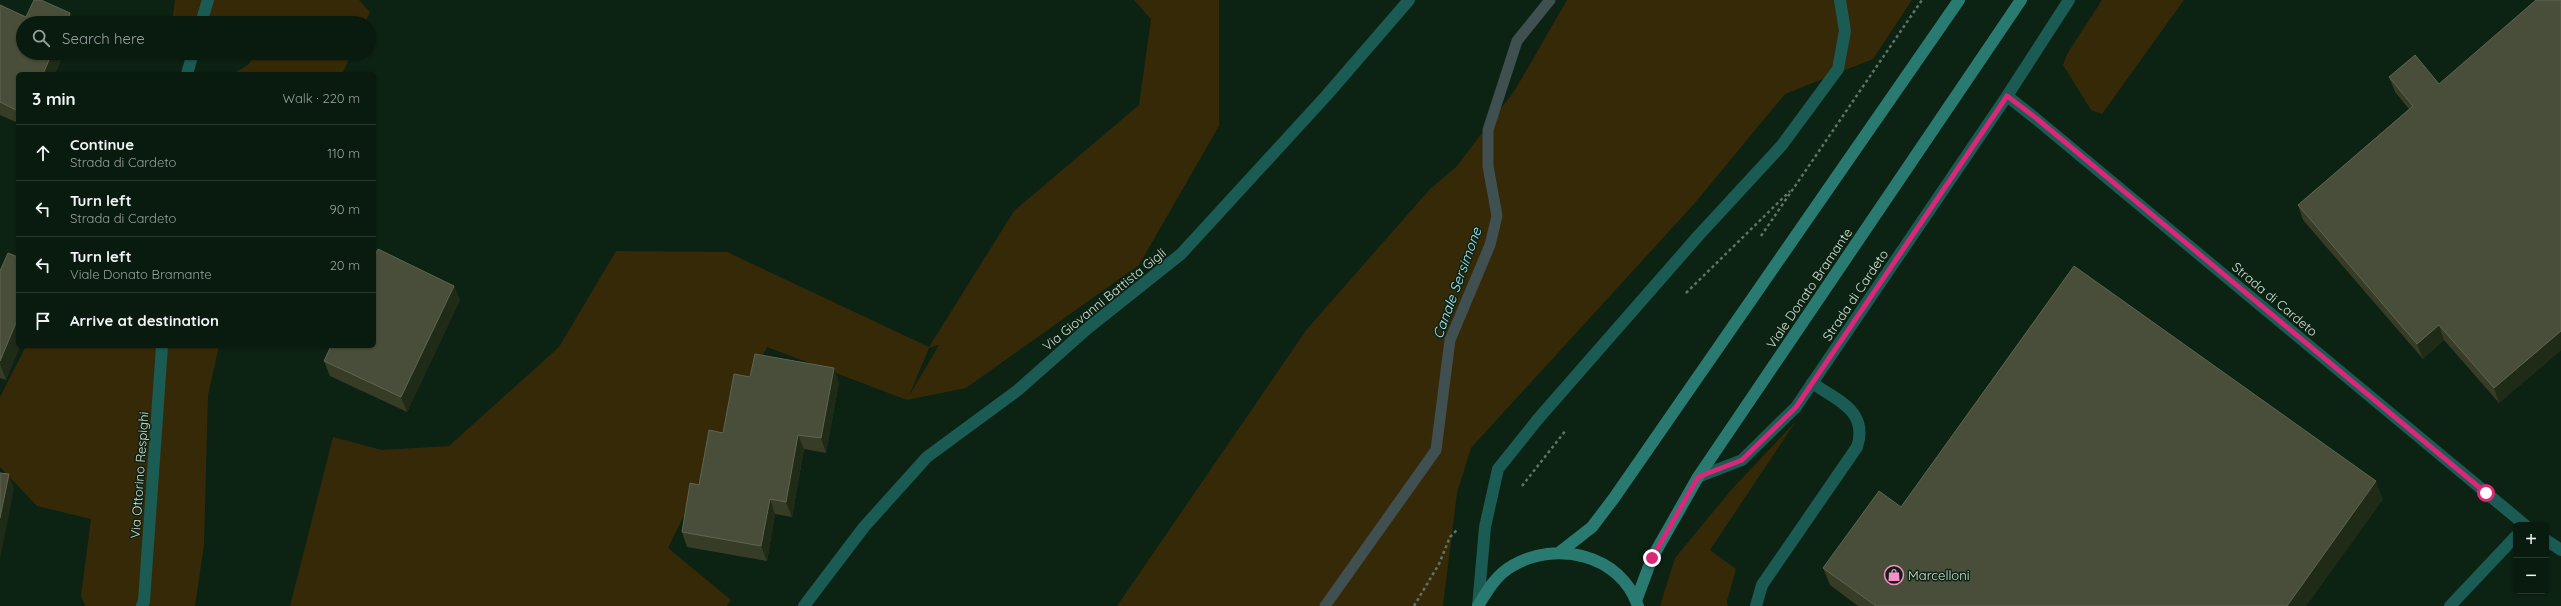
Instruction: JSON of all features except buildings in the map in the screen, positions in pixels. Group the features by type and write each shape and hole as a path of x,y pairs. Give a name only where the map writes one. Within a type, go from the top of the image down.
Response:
{"main road":[{"path":"1560,552 1592,527 1614,498 1959,0"},
{"name":"Viale Donato Bramante","path":"1637,603 1652,558 1698,477 2021,0"},
{"path":"1478,606 1491,585 1511,567 1534,555 1560,552 1584,556 1605,565 1623,581 1637,603"}],"street":[{"path":"203,16 208,0"},
{"name":"Via Giovanni Battista Gigli","path":"804,606 864,527 927,457 1018,390 1088,328 1181,254 1320,102 1409,0"},
{"path":"1478,606 1485,527 1498,469 1538,419 1699,235 1782,145 1838,69 1845,31 1840,0"},
{"name":"Strada di Cardeto","path":"1698,477 1742,460 1796,407 2007,96 2069,0"},
{"path":"188,72 191,60"},
{"name":"Strada di Cardeto","path":"2007,96 2036,118 2521,522"},
{"name":"Via Ottorino Respighi","path":"142,606 144,601 162,348"},
{"path":"1756,606 1762,584 1857,447 1861,437 1857,417 1850,409 1812,382"},
{"path":"2450,606 2513,539"},
{"path":"2549,542 2561,550"}],"path":[{"path":"1769,224 1922,0"}],"shaded area":[{"path":"175,0 359,0 370,12 368,16 173,16"},
{"path":"1134,0 1219,0 1219,126 1139,265 966,388 907,400 767,347 668,548 731,600 727,606 290,606 333,437 382,450 449,446 559,347 616,251 727,252 929,347 1014,211 1139,105 1151,19","holes":["939,345 909,396 929,348"]},
{"path":"1567,0 1912,0 1873,59 1785,94 1694,204 1471,448 1457,493 1443,606 1117,606 1307,329 1430,189 1456,167 1515,90"},
{"path":"2102,0 2184,0 2102,114 2091,110 2063,65 2067,54"},
{"path":"251,60 349,60 343,72 236,72 248,65"},
{"path":"25,348 219,348 208,395 204,545 195,606 85,606 81,596 91,519 37,506 0,467 0,397"},
{"path":"1796,421 1710,550 1736,569 1727,601 1728,606 1660,606 1675,558 1732,489"}],"waterway":[{"name":"Canale Sersimone","path":"1325,606 1436,450 1450,340 1490,245 1497,216 1488,166 1488,130 1517,41 1550,0"}],"place":[{"name":"Marcelloni","path":"1894,575"}],"route":[{"path":"1652,558 1698,477 1742,460 1796,407 2007,96 2036,118 2486,493"}]}
